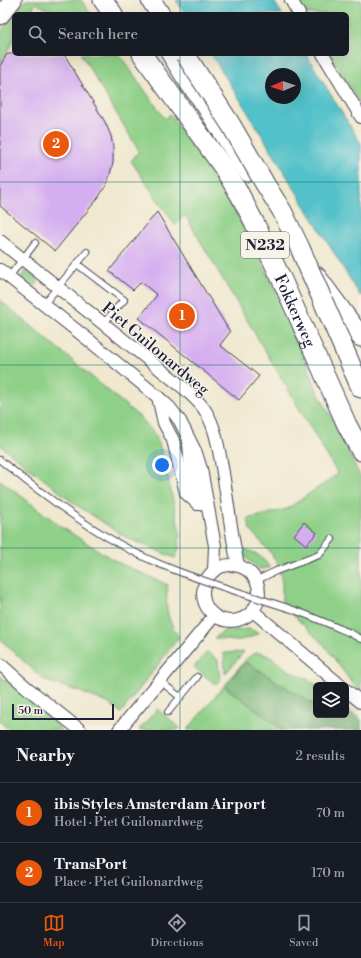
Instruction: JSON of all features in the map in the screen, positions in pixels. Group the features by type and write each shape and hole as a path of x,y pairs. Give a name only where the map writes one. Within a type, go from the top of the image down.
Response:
{"main road":[{"path":"103,0 112,12"},
{"path":"137,0 145,12"},
{"path":"151,0 159,12"},
{"name":"Fokkerweg","path":"143,56 223,167 240,195 276,267 344,418 361,451"},
{"name":"N232","path":"172,56 203,101 310,269 361,336"},
{"name":"Fokkerweg","path":"186,56 232,125 282,211 300,248 361,388"}],"street":[{"path":"0,16 13,0"},
{"path":"291,0 298,12"},
{"path":"324,56 361,117"},
{"name":"Piet Guilonardweg","path":"0,241 185,389 209,416 216,434 233,544 238,565"},
{"path":"5,274 158,397 170,408 180,421 196,453 201,469 215,546 214,570"},
{"path":"158,397 164,423 173,440 186,493 209,516"},
{"path":"189,438 190,471 198,504"},
{"path":"226,565 238,565 246,568 257,580 260,591 258,602 253,611 245,618 234,622 223,621 214,616 206,608 203,598 203,587 207,577 214,570 226,565"},
{"path":"253,611 336,682"},
{"path":"119,730 214,616"},
{"path":"0,664 26,688 80,730"},
{"path":"349,692 361,702"}],"lane":[{"path":"5,274 23,259 35,243"},
{"path":"44,305 87,252"},
{"path":"77,264 124,300 103,324"},
{"path":"0,460 82,522 119,544 149,559 200,579 289,608 320,620 361,639"},
{"path":"257,580 276,571 319,555 332,539"},
{"path":"168,712 197,678"},
{"path":"160,681 180,697"}],"green space":[{"path":"26,0 81,0 90,12 52,12 36,3 30,12 17,12"},
{"path":"296,0 361,0 361,105 331,56 349,56 349,12 304,12"},
{"path":"12,17 12,43 0,64 0,32"},
{"path":"82,56 120,56 165,119 170,114 229,200 247,232 290,321 318,393 361,478 361,691 352,683 325,646 286,608 282,601 282,583 279,566 271,553 250,530 248,519 287,509 338,474 185,215 175,225 131,161 139,151"},
{"path":"27,270 39,281 33,289 20,278"},
{"path":"0,300 142,419 156,436 164,459 180,533 179,548 175,558 127,538 75,504 0,445"},
{"path":"0,480 63,528 117,562 168,585 167,605 169,618 179,637 121,713 108,703 78,691 49,682 42,678 0,639"},
{"path":"241,548 258,555 270,568 260,569 247,559"},
{"path":"249,629 259,633 249,638 235,641 214,638 224,631"},
{"path":"207,652 218,660 220,681 216,685 194,667"},
{"path":"244,652 225,674 224,653"},
{"path":"256,653 261,653 270,657 292,672 313,682 313,704 246,662 231,677 247,658"},
{"path":"246,662 313,704 313,718 349,718 349,711 361,720 361,730 283,730 224,686"},
{"path":"0,676 46,714 61,730 10,730 0,722"},
{"path":"224,686 283,730 187,730"},
{"path":"157,709 180,728 178,730 139,730"}],"water":[{"path":"176,0 273,0 281,12 184,12"},
{"path":"212,56 307,56 361,144 361,297"}],"building":[{"path":"7,54 12,54 12,56 65,56 105,122 111,136 113,163 107,184 98,198 55,251 0,206 0,66"},
{"path":"157,212 230,332 220,345 259,376 239,400 139,318 157,295 141,282 133,290 109,271"},
{"path":"304,522 317,533 306,545 294,535"}],"place":[{"name":"TransPort","path":"56,144"},
{"name":"ibis Styles Amsterdam Airport","path":"182,316"}]}
